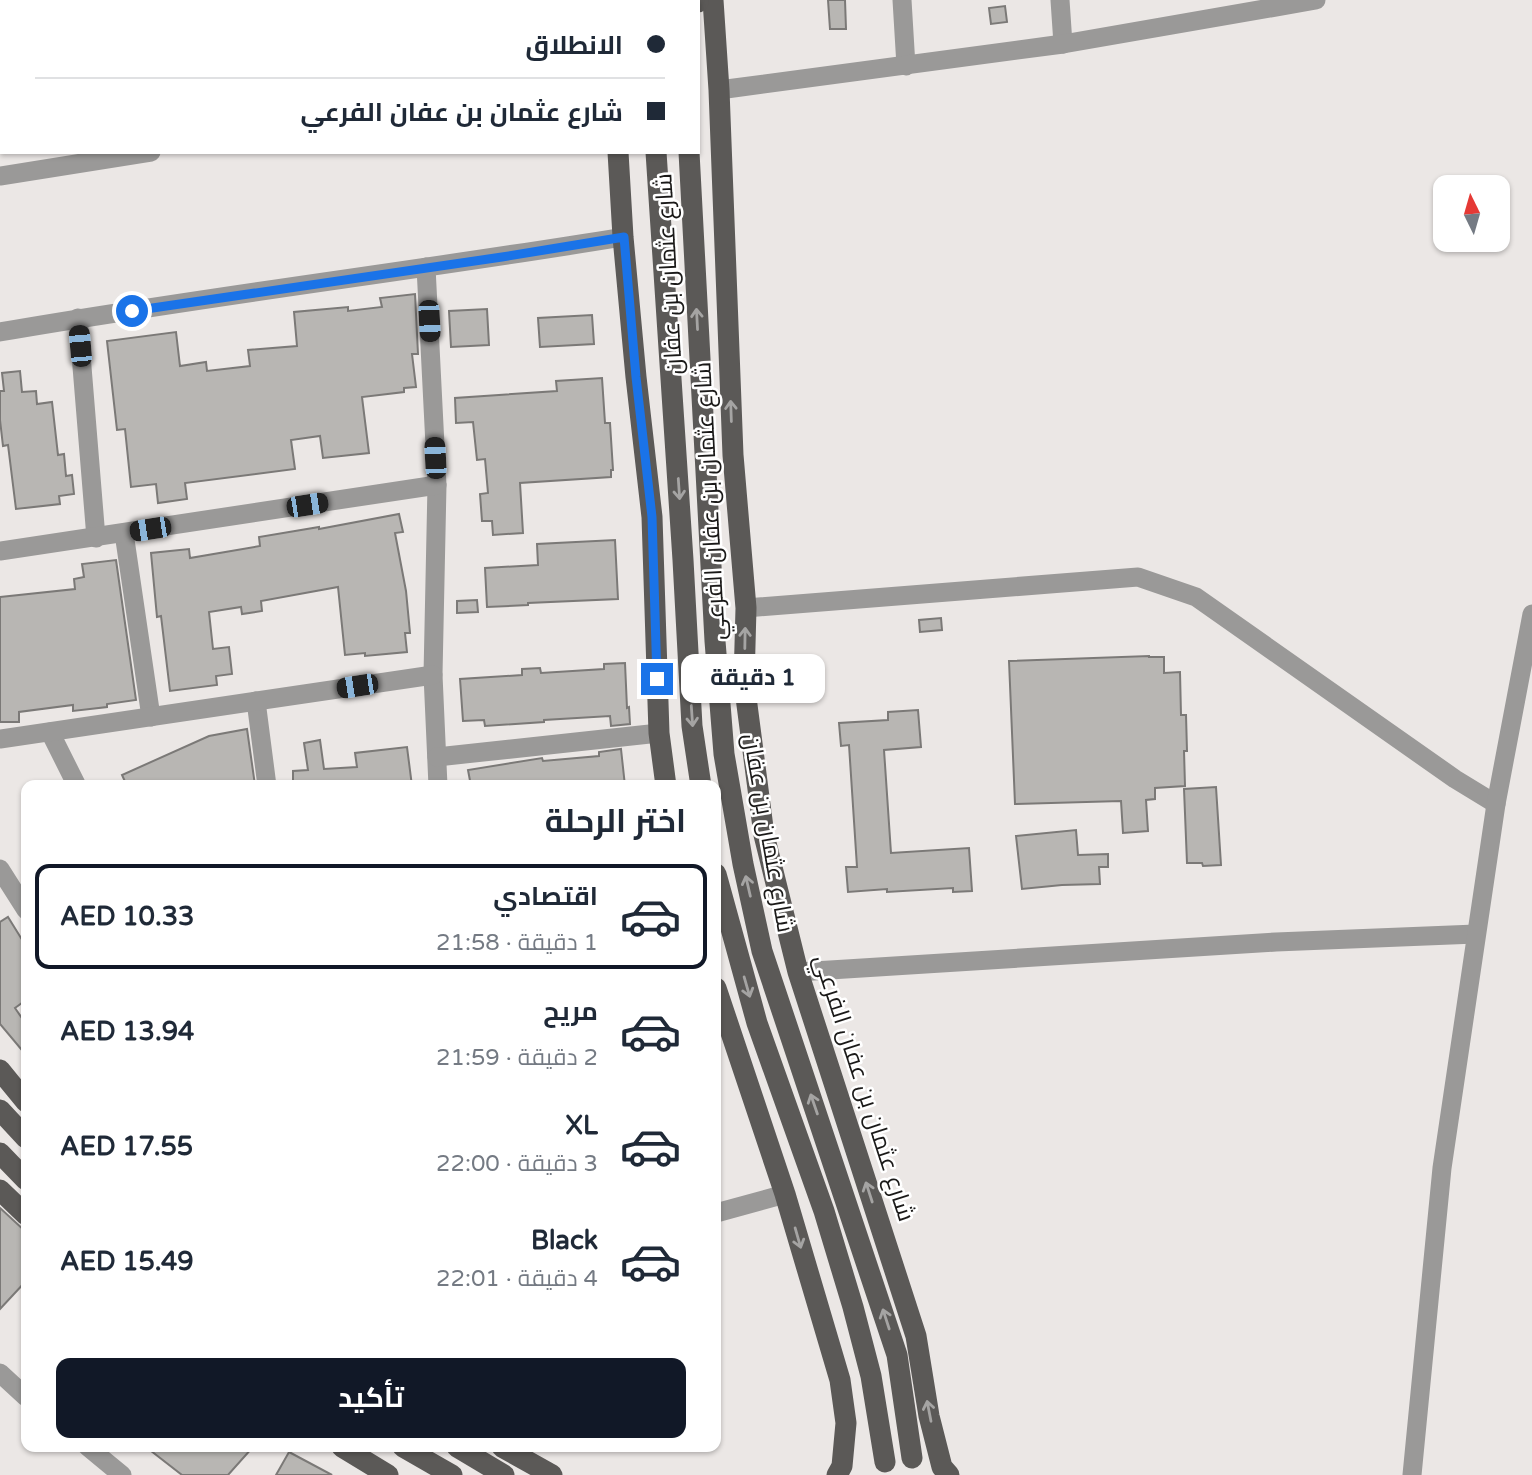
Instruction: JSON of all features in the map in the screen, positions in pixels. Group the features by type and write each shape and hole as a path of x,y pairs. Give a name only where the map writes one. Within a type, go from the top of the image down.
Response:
{"main road":[{"name":"شارع عثمان بن عفان الفرعي","path":"713,0 733,455 746,608 744,682 764,835 798,972 916,1336 929,1416 942,1467 949,1475"},
{"path":"618,154 636,377 652,517 659,733 665,780"},
{"name":"شارع عثمان بن عفان","path":"656,154 684,560 692,726 700,780"},
{"name":"شارع عثمان بن عفان","path":"689,154 715,641 724,754 743,864 762,951 897,1355 912,1458"},
{"path":"692,229 694,154"},
{"path":"721,892 757,1023 824,1211 853,1307 872,1376 885,1462"},
{"path":"721,1003 785,1194 839,1380 846,1423 842,1466 837,1475"},
{"path":"0,1070 21,1096"},
{"path":"0,1110 21,1133"},
{"path":"0,1153 21,1175"},
{"path":"0,1190 21,1210"},
{"path":"350,1452 388,1475"},
{"path":"412,1452 452,1475"},
{"path":"465,1452 504,1475"},
{"path":"511,1452 552,1475"}],"street":[{"path":"902,0 906,65"},
{"path":"1060,0 1063,44"},
{"path":"719,90 1063,44 1316,0"},
{"path":"0,176 138,154"},
{"path":"0,332 78,318 624,237"},
{"path":"426,267 437,485 433,675 438,780"},
{"path":"78,318 96,538"},
{"path":"0,551 437,485"},
{"path":"124,533 151,717"},
{"path":"746,608 1138,577 1196,597 1455,779 1496,804"},
{"path":"1412,1475 1442,1168 1496,804 1532,614"},
{"path":"0,739 433,675"},
{"path":"256,701 266,780"},
{"path":"50,732 74,780"},
{"path":"437,757 659,733"},
{"path":"0,869 21,902"},
{"path":"798,972 1250,943 1476,934"},
{"path":"721,1212 785,1194"},
{"path":"0,1373 21,1392"},
{"path":"94,1452 120,1473"},
{"path":"94,1475 120,1473"}],"building":[{"path":"828,0 845,0 846,29 830,29"},
{"path":"1005,6 1007,22 991,24 989,8"},
{"path":"415,294 418,354 412,354 416,387 404,388 404,392 362,397 369,453 323,458 320,436 291,440 295,469 185,483 187,499 158,503 156,484 131,487 125,429 117,430 107,341 176,332 180,366 206,362 207,371 250,366 248,350 297,346 294,312 382,307 380,298"},
{"path":"487,309 489,345 451,347 449,311"},
{"path":"592,315 594,344 540,347 538,318"},
{"path":"20,371 22,392 36,391 37,404 52,402 58,455 64,454 66,476 72,475 74,494 59,496 60,504 16,509 8,445 3,446 0,391 4,391 2,373"},
{"path":"602,378 605,423 610,423 613,470 611,477 520,483 523,533 493,535 492,521 482,521 480,494 488,493 485,459 477,460 473,422 456,423 455,398 557,391 556,381"},
{"path":"399,514 403,532 395,533 406,591 410,633 405,633 407,652 345,655 338,587 261,601 262,611 242,614 241,607 209,612 213,649 229,647 232,674 216,676 217,685 170,691 161,616 157,617 151,553 189,549 190,558 260,546 259,537"},
{"path":"615,540 618,599 487,607 485,568 538,565 537,544"},
{"path":"116,560 136,700 73,711 73,705 19,712 19,722 0,722 0,597 75,589 74,579 84,577 82,564"},
{"path":"477,600 478,612 457,613 457,601"},
{"path":"941,618 942,630 920,632 919,620"},
{"path":"1164,657 1164,673 1180,672 1181,715 1186,715 1187,751 1184,751 1185,786 1155,788 1155,799 1146,800 1148,831 1123,833 1121,801 1015,804 1009,661"},
{"path":"625,663 630,724 611,726 610,716 485,726 484,720 463,721 460,679 522,675 522,669 540,668 541,673 604,669 604,664"},
{"path":"918,710 921,747 884,750 891,853 969,848 972,891 953,892 953,888 848,892 846,867 857,867 849,745 841,746 839,723 888,720 888,712"},
{"path":"247,729 254,780 124,780 122,775 209,736"},
{"path":"320,740 324,769 357,767 355,753 407,747 411,780 293,780 293,771 308,770 304,743"},
{"path":"621,749 624,780 470,780 468,770 542,758 543,761 599,756 599,752"},
{"path":"1216,787 1221,865 1187,863 1184,789"},
{"path":"1076,830 1078,855 1108,854 1108,867 1099,867 1100,884 1022,889 1016,836"},
{"path":"8,917 21,938 21,1004 15,1008 21,1017 21,1049 0,1024 0,922"},
{"path":"0,1208 21,1227 21,1286 0,1309"},
{"path":"152,1452 249,1452 228,1475 182,1475"},
{"path":"289,1452 332,1475 276,1475"}],"route":[{"path":"132,311 624,237 652,517 657,679"}]}
